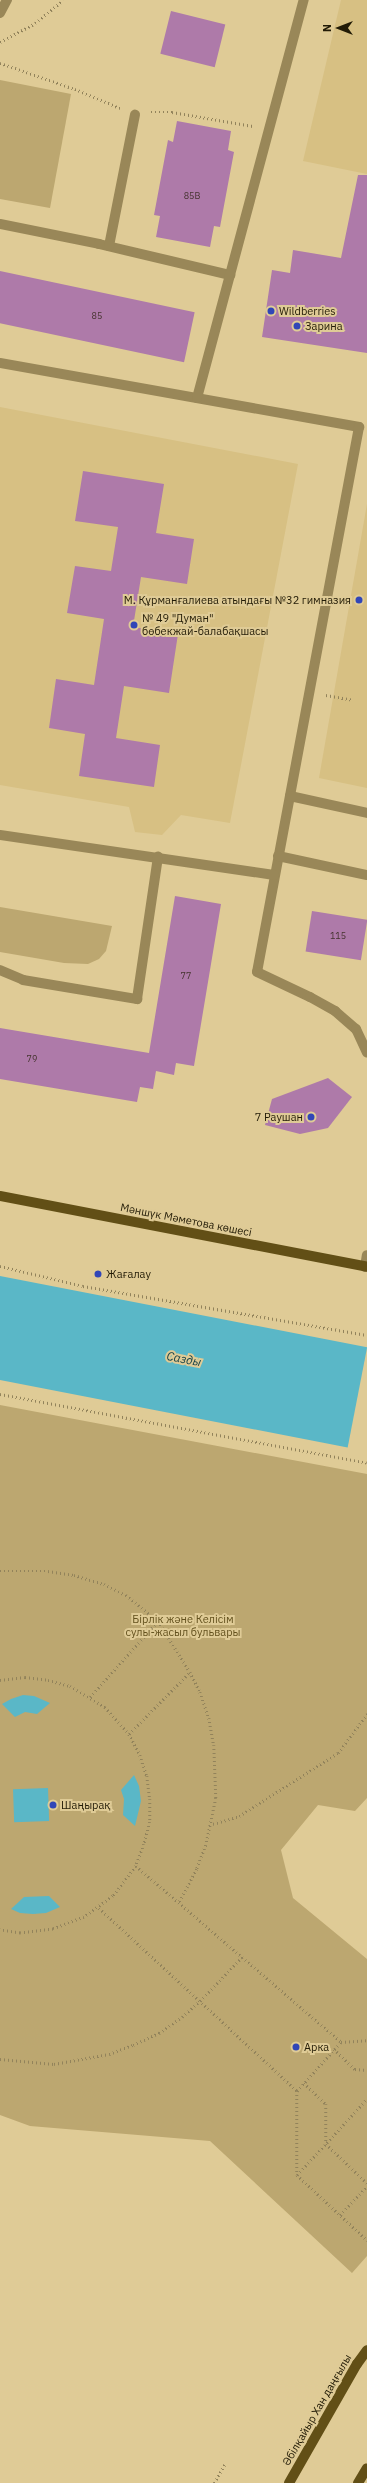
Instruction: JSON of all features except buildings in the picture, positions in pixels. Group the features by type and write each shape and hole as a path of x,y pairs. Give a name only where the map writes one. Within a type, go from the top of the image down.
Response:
{"main road":[{"name":"Мәншүк Мәметова көшесі","path":"0,1196 366,1267"},
{"name":"Әбілқайыр Хан даңғылы","path":"289,2483 356,2364 367,2350"},
{"path":"358,2483 367,2468"}],"street":[{"path":"0,13 7,0"},
{"path":"197,398 304,0"},
{"path":"109,246 135,115"},
{"path":"0,224 109,246 230,275"},
{"path":"0,363 359,427 257,972 310,997 335,1012 356,1029 367,1053"},
{"path":"290,796 367,813"},
{"path":"0,835 274,875"},
{"path":"278,856 367,875"},
{"path":"0,970 23,980 137,998 158,857"},
{"path":"366,1267 367,1255"}],"path":[{"path":"0,42 35,23 62,0"},
{"path":"0,63 75,89 135,115 150,112 172,112 269,129"},
{"path":"324,695 353,700"},
{"path":"0,1266 83,1286 367,1335"},
{"path":"0,1394 367,1463"},
{"path":"0,1570 48,1571 74,1575 104,1584 126,1594 158,1622 190,1672 200,1692 214,1745 216,1798 213,1824 197,1869 179,1903"},
{"path":"90,1696 158,1622"},
{"path":"129,1734 190,1672"},
{"path":"0,1680 25,1678 48,1680 70,1686 90,1696 105,1707 129,1734 142,1762 150,1799 150,1822 136,1866 121,1886 99,1908 70,1924 54,1929 20,1933 0,1930"},
{"path":"213,1824 239,1816 338,1752 367,1714"},
{"path":"136,1866 341,2042"},
{"path":"99,1908 297,2091"},
{"path":"0,2059 54,2064 109,2054 159,2033 200,2001 242,1957"},
{"path":"367,2040 341,2042 297,2091 297,2175 367,2240"},
{"path":"334,2049 355,2069 367,2070"},
{"path":"304,2083 326,2104 326,2144 367,2185 340,2215"},
{"path":"297,2175 367,2099"},
{"path":"214,2483 225,2464"}],"shaded area":[{"path":"341,0 367,0 367,174 303,161"},
{"name":"№ 49 \"Думан\" бөбекжай-балабақшасы","path":"0,407 298,464 230,823 181,815 162,835 135,832 129,807 0,785"},
{"name":"М. Құрманғалиева атындағы №32 гимназия","path":"367,504 367,788 319,778"}],"green space":[{"path":"0,80 71,94 50,208 0,199"},
{"path":"0,907 112,926 106,951 99,959 88,964 64,963 0,952"},
{"name":"Бірлік және Келісім сулы-жасыл бульвары","path":"0,1405 367,1474 367,1798 355,1811 318,1805 281,1850 293,1898 367,1959 367,2256 352,2273 210,2141 30,2126 0,2115"}],"water":[{"name":"Сазды","path":"0,1276 367,1347 348,1447 0,1380"},
{"path":"23,1695 34,1696 50,1703 37,1714 25,1712 15,1717 2,1704"},
{"path":"134,1775 139,1786 141,1801 135,1826 123,1815 124,1799 121,1790"},
{"path":"48,1788 49,1821 14,1822 13,1789"},
{"path":"49,1896 60,1907 46,1913 33,1914 20,1913 11,1909 24,1897"}],"place":[{"name":"Wildberries","path":"271,311"},
{"name":"Зарина","path":"297,326"},
{"name":"М. Құрманғалиева атындағы №32 гимназия","path":"359,600"},
{"name":"№ 49 \"Думан\" бөбекжай-балабақшасы","path":"134,625"},
{"name":"7 Раушан","path":"311,1117"},
{"name":"Жағалау","path":"98,1274"},
{"name":"Шаңырақ","path":"53,1805"},
{"name":"Арка","path":"296,2047"}]}
